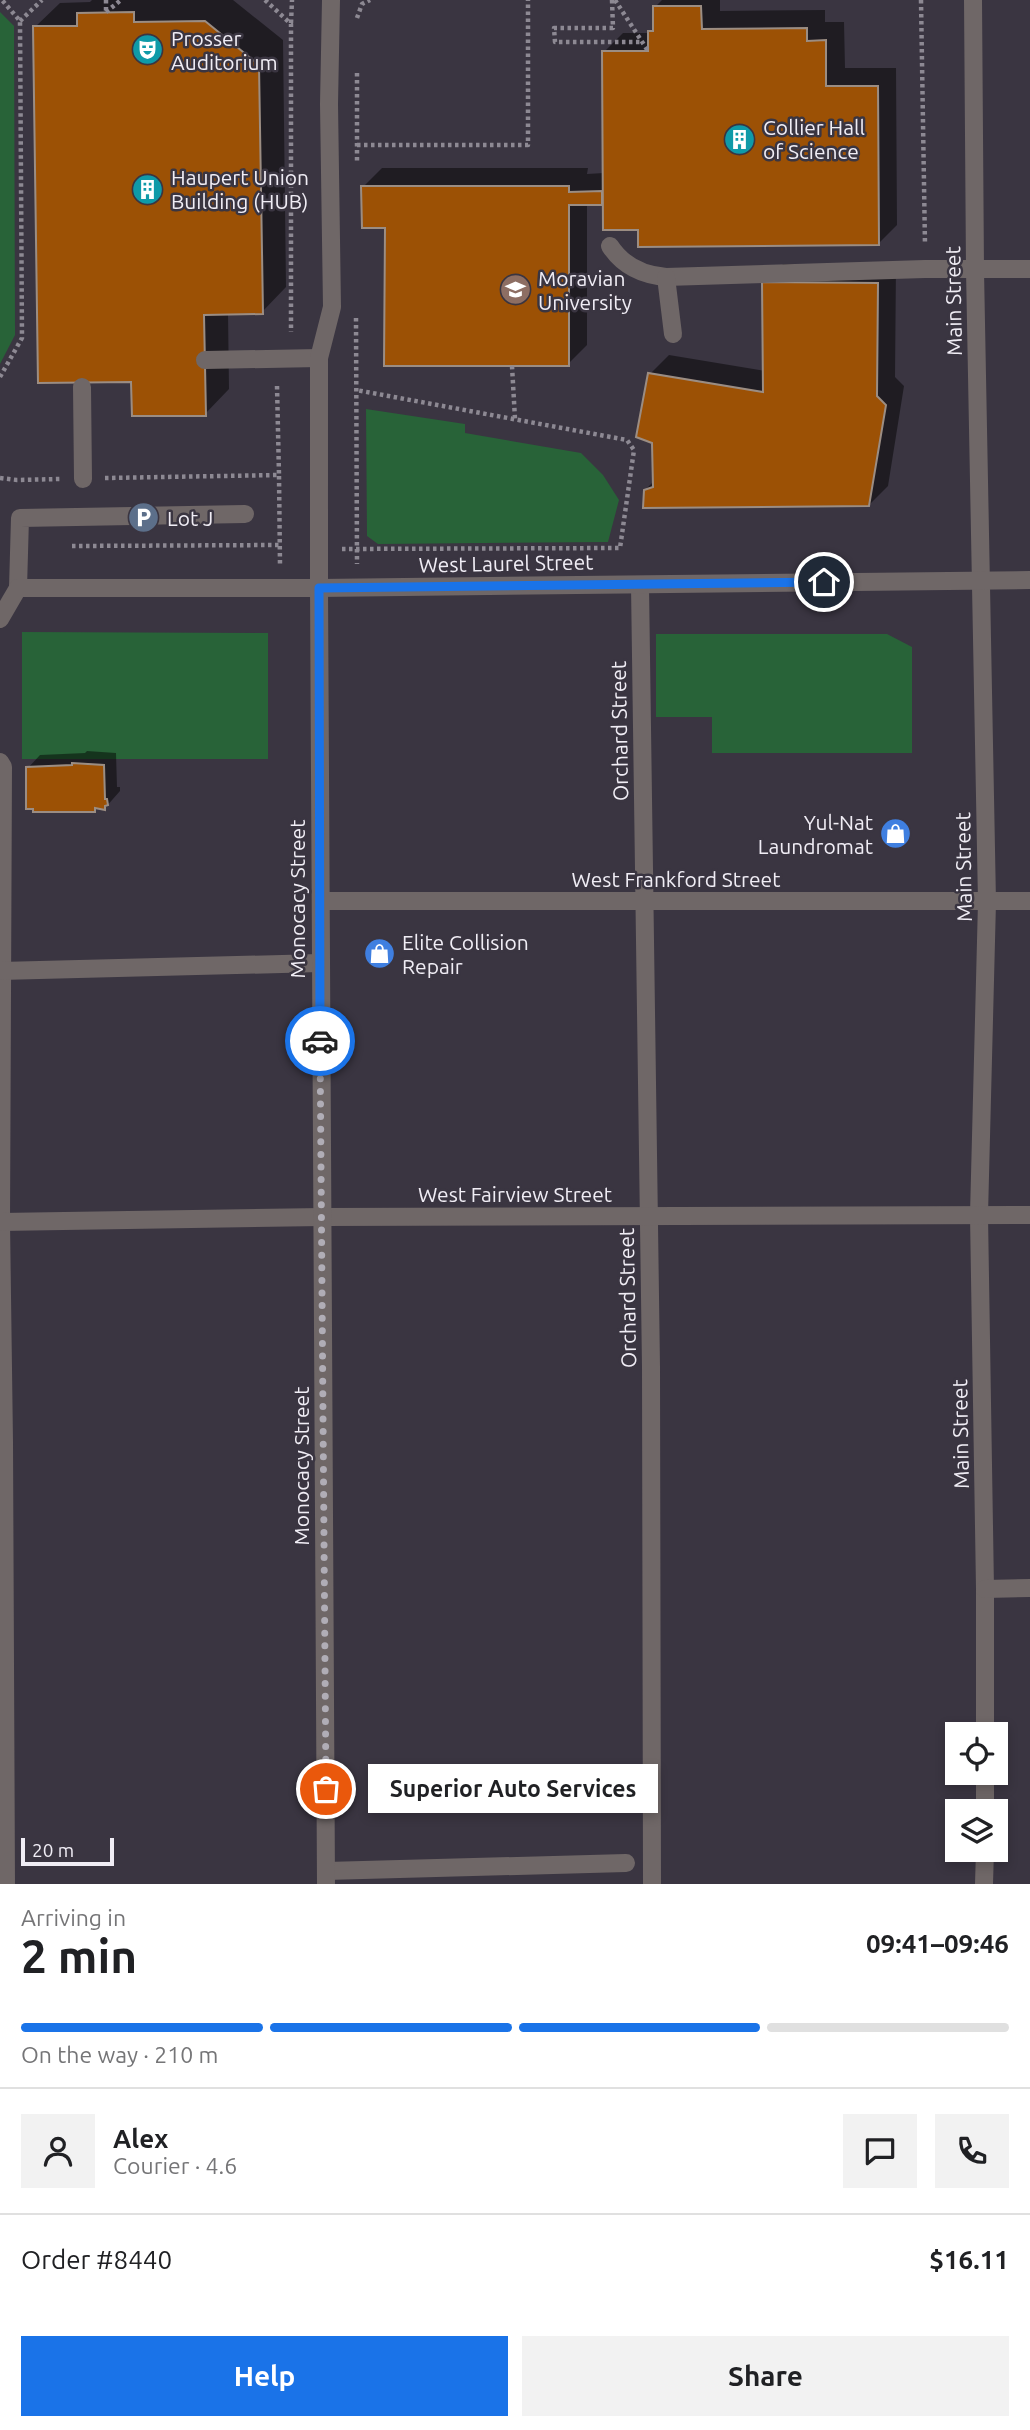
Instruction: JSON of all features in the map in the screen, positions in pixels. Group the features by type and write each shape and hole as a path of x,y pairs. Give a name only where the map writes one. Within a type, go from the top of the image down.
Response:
{"street":[{"name":"Monocacy Street","path":"326,1877 319,358 332,307 329,104 331,0"},
{"name":"Main Street","path":"973,0 975,270 987,902 979,1215 985,1722"},
{"path":"610,246 615,255 631,267 650,275 666,277 1030,269"},
{"path":"666,277 673,334"},
{"path":"205,360 319,358"},
{"path":"82,387 83,479"},
{"path":"0,619 18,588 20,518 245,514"},
{"name":"West Laurel Street","path":"18,588 319,588 1030,580"},
{"name":"Orchard Street","path":"640,585 651,1381 652,1884"},
{"path":"0,762 3,766 0,1222 6,1884"},
{"name":"West Frankford Street","path":"321,901 1030,901"},
{"path":"1,971 320,963"},
{"name":"West Fairview Street","path":"0,1222 322,1217 1030,1215"},
{"path":"985,1589 1030,1588"},
{"path":"984,1884 985,1862"},
{"path":"326,1877 626,1863"}],"path":[{"path":"0,377 22,338 20,21 2,0"},
{"path":"20,21 42,0"},
{"path":"106,0 106,12 121,0"},
{"path":"265,0 291,24"},
{"path":"291,332 292,0"},
{"path":"357,145 528,145 528,0"},
{"path":"614,0 613,28 554,28 555,42 642,42"},
{"path":"614,0 648,51"},
{"path":"920,0 925,257"},
{"path":"512,366 515,419"},
{"path":"277,386 279,475"},
{"path":"342,550 620,548 634,450 627,440 356,390"},
{"path":"72,546 279,547 288,550"}],"green space":[{"path":"0,12 14,26 15,335 0,364"},
{"path":"366,409 465,424 465,433 581,453 603,475 619,500 608,542 378,544 367,536"},
{"path":"22,632 268,633 268,759 22,759"},
{"path":"656,634 887,634 912,647 912,753 712,753 712,717 656,717"}],"building":[{"name":"Collier Hall of Science","path":"653,6 701,6 702,29 807,28 807,41 826,40 826,86 878,86 879,245 638,247 638,230 603,230 602,51 648,51 648,31 653,31"},
{"name":"Haupert Union Building (HUB)","path":"134,12 134,22 205,21 259,65 263,314 204,315 206,416 132,416 131,382 38,383 33,26 77,26 77,13"},
{"path":"361,186 569,186 569,192 602,191 602,205 569,205 569,366 384,366 385,228 362,228"},
{"path":"762,282 878,283 877,396 886,405 869,506 643,508 644,490 653,487 652,443 636,437 648,373 763,392"},
{"path":"72,763 104,765 105,799 108,805 105,810 95,808 95,812 33,812 33,809 26,809 26,767"}],"way so far":[{"path":"320,1041 326,1789"}],"place":[{"name":"Prosser Auditorium","path":"148,50"},
{"name":"Collier Hall of Science","path":"740,139"},
{"name":"Haupert Union Building (HUB)","path":"148,189"},
{"name":"Moravian University","path":"515,290"},
{"name":"Lot J","path":"144,518"},
{"name":"Yul-Nat Laundromat","path":"896,834"},
{"name":"Elite Collision Repair","path":"379,954"},
{"name":"Superior Auto Services","path":"326,1789"}],"route":[{"path":"320,1041 319,588 824,582"}]}
